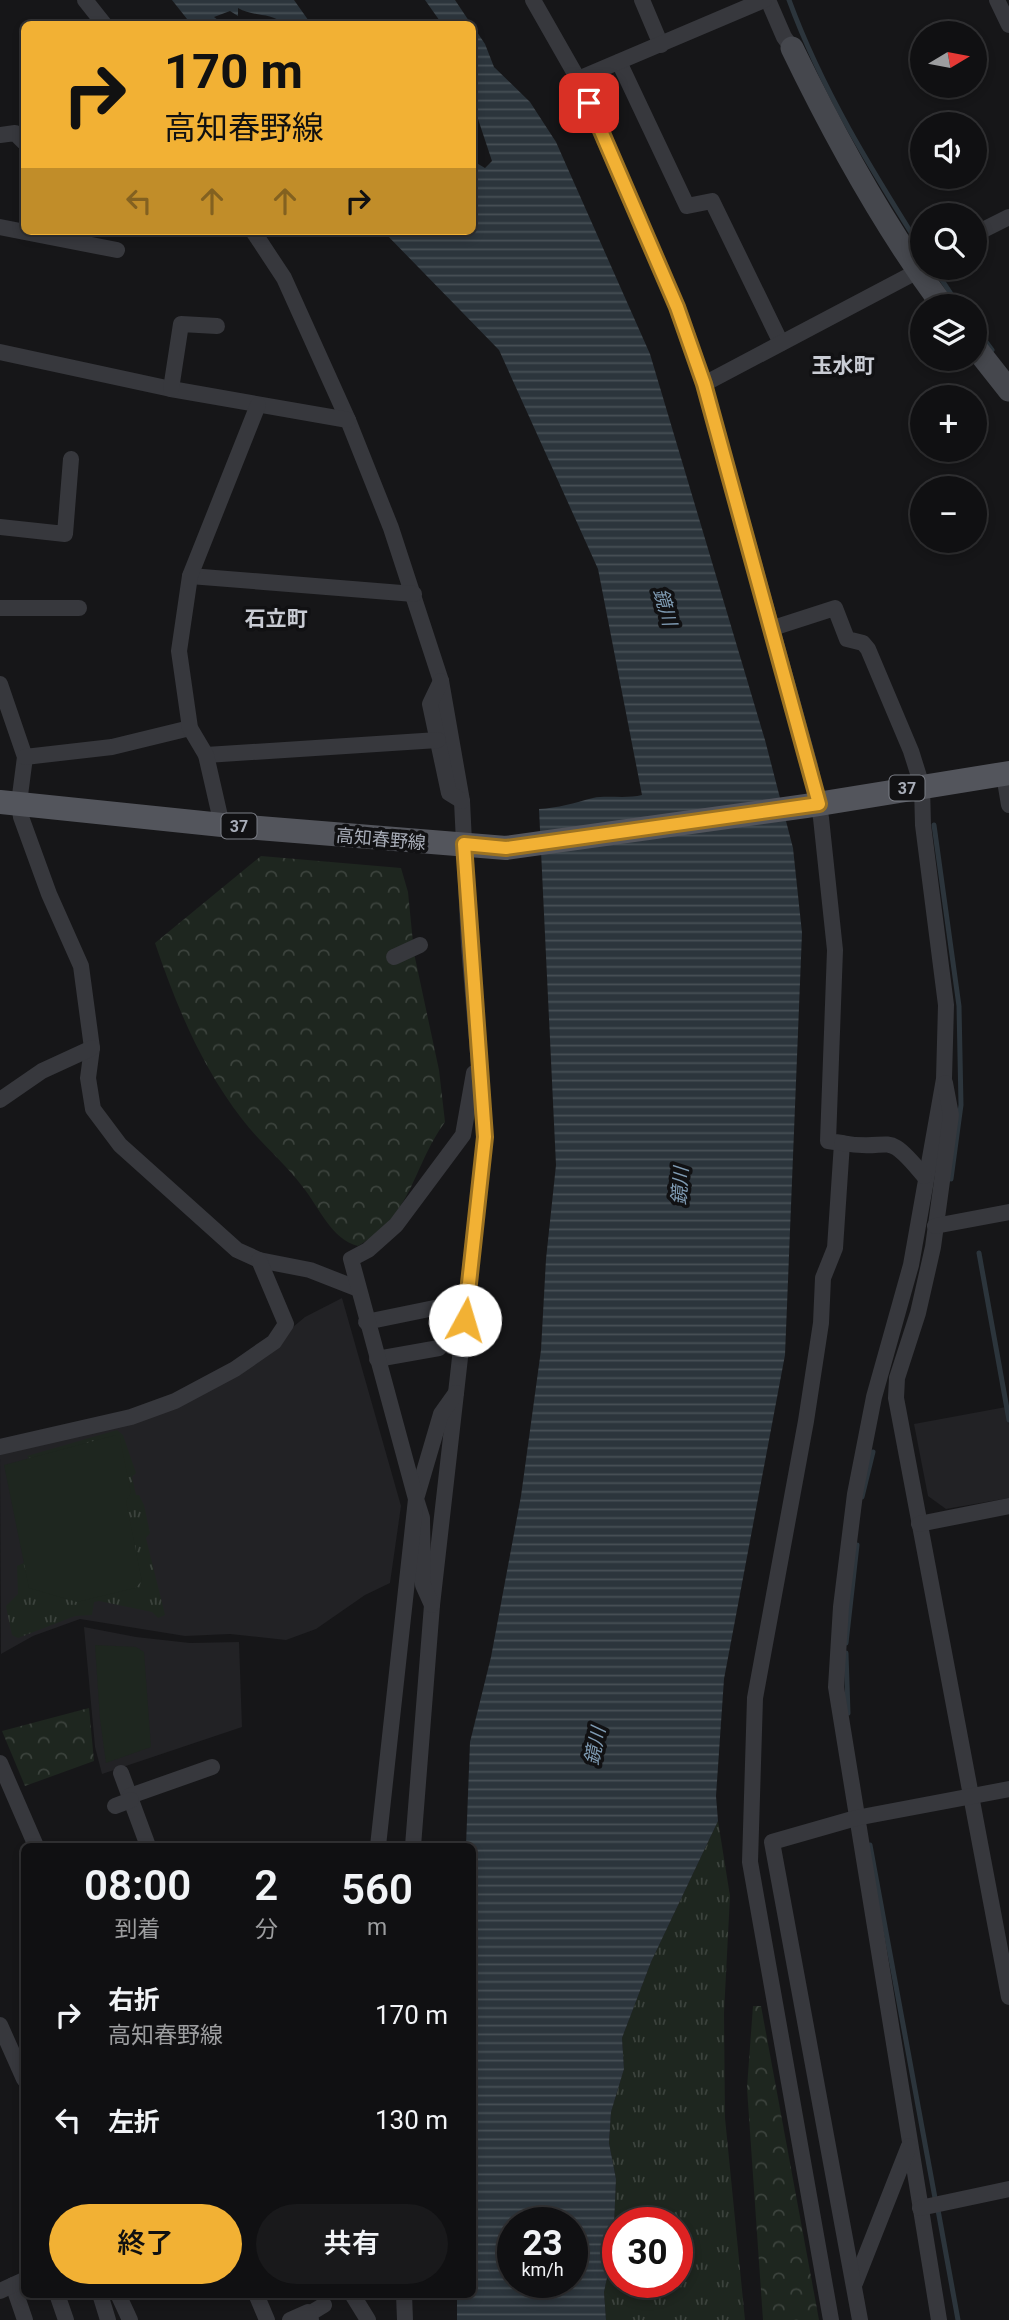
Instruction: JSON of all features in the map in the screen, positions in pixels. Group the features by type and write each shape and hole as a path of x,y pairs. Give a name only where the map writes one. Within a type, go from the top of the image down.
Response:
{"main road":[{"name":"高知春野線","path":"10,803 222,825 506,848 812,805 1006,774"}],"street":[{"path":"85,0 102,21"},
{"path":"533,0 578,79 672,296 704,384 773,628 812,805 835,950 828,1141 863,1147 890,1142 898,1146 924,1176"},
{"path":"642,0 661,45"},
{"path":"578,79 766,0 823,113 910,258"},
{"path":"779,0 792,31 792,48"},
{"path":"997,0 1009,25"},
{"path":"619,62 687,206 712,201 781,343"},
{"path":"0,135 15,133 21,139"},
{"path":"987,228 1009,216"},
{"path":"0,227 21,231"},
{"path":"41,235 117,250"},
{"path":"256,235 284,278 348,420 414,594 441,681 471,846 469,946 485,1137 432,1605 413,1843"},
{"path":"704,384 910,275"},
{"path":"171,389 181,324 217,326"},
{"path":"0,352 171,389 348,420"},
{"path":"987,362 1009,390"},
{"path":"222,825 206,755 190,727 179,651 190,576 258,405"},
{"path":"0,527 65,534 71,458"},
{"path":"190,576 414,594"},
{"path":"0,608 79,608"},
{"path":"773,628 835,608 847,639 863,643 868,649 911,751 922,786 922,812 946,1005 944,1079 924,1176 911,1265 874,1397 857,1482 841,1607 836,1687 939,2320"},
{"path":"441,681 429,704 449,793 462,801"},
{"path":"0,684 25,757 10,803 81,966 92,1048 88,1079 93,1109 120,1144 237,1250 259,1260 310,1270 356,1288"},
{"path":"25,757 112,747 190,727"},
{"path":"206,755 438,740"},
{"path":"1006,774 1009,805"},
{"path":"394,957 420,944"},
{"path":"0,1100 42,1071 92,1048"},
{"path":"432,1605 423,1585 422,1518 356,1288 351,1259 368,1250 396,1225 463,1135 468,1119 474,1073 481,1067"},
{"path":"944,1079 951,1102 951,1115 928,1274 895,1388 1009,1997"},
{"path":"831,2320 750,1862 755,1698 806,1421 821,1323 823,1278 835,1248 842,1143"},
{"path":"935,1226 1009,1212"},
{"path":"0,1447 131,1418 175,1401 235,1369 274,1342 286,1324 259,1260"},
{"path":"366,1322 444,1306"},
{"path":"377,1359 439,1348"},
{"path":"377,1843 416,1499 441,1414 458,1391"},
{"path":"919,1524 1009,1506"},
{"path":"0,1763 35,1843"},
{"path":"115,1806 212,1767"},
{"path":"121,1773 147,1843"},
{"path":"860,2320 772,1842 856,1818 1009,1789"},
{"path":"0,2025 21,2072"},
{"path":"855,2283 909,2144"},
{"path":"920,2208 1009,2189"},
{"path":"13,2285 25,2320"},
{"path":"58,2298 66,2320"},
{"path":"101,2298 108,2320"},
{"path":"120,2298 130,2320"},
{"path":"258,2298 267,2320"},
{"path":"354,2298 368,2320"},
{"path":"404,2298 405,2320"},
{"path":"290,2320 310,2317 324,2305"}],"shaded area":[{"path":"342,1298 401,1506 390,1583 365,1595 316,1629 286,1640 230,1634 185,1636 80,1619 33,1636 1,1654 0,1454 131,1424 287,1332 305,1317"},
{"path":"1006,1407 1009,1425 1009,1498 946,1509 928,1496 914,1424"},
{"path":"84,1627 136,1637 190,1643 239,1642 242,1727 102,1774 95,1747"}],"green space":[{"path":"261,856 401,868 408,892 414,953 439,1070 445,1122 401,1205 390,1220 358,1246 349,1243 333,1230 295,1177 249,1128 227,1099 191,1034 155,943"},
{"path":"117,1430 123,1435 136,1473 132,1477 136,1495 139,1495 144,1505 150,1533 146,1538 165,1615 158,1618 152,1612 99,1601 94,1602 92,1615 75,1616 18,1638 12,1635 6,1606 18,1594 17,1566 26,1562 31,1460 27,1456"},
{"path":"116,1435 120,1438 131,1493 126,1501 142,1581 135,1588 77,1602 29,1588 4,1465"},
{"path":"95,1645 136,1647 144,1652 151,1747 106,1763 100,1719"},
{"path":"89,1708 94,1761 25,1786 2,1731"},
{"path":"718,1821 730,1896 724,2013 725,2118 745,2320 606,2320 604,2298 693,2298 693,2207 615,2207 616,2179 609,2143 611,2112 624,2069 622,2038 651,1962"},
{"path":"753,2006 761,2006 819,2320 763,2320 747,2088"}],"water":[{"path":"172,0 294,0 309,21 280,21 238,8 238,16 230,11 214,17 219,21 189,21"},
{"path":"425,0 455,0 469,21 440,21"},
{"name":"鏡川","path":"476,30 485,44 494,67 530,102 556,142 650,354 765,740 793,848 802,933 785,1355 724,1679 716,1796 718,1821 651,1962 622,2038 624,2069 611,2112 609,2143 616,2179 615,2207 602,2207 602,2298 604,2298 606,2320 457,2320 457,2298 476,2298 476,1843 466,1843 470,1742 491,1657 521,1496 541,1350 546,1259 556,1165 539,809 598,797 642,795 598,569 499,350 387,235 476,235 476,163 485,168 492,161 476,113"}],"waterway":[{"path":"789,0 832,97 910,230"},
{"path":"942,280 951,294"},
{"path":"987,343 992,350"},
{"path":"934,825 959,1006 961,1105 951,1179"},
{"path":"979,1253 1009,1420"},
{"path":"862,1497 873,1452"},
{"path":"846,1643 857,1545"},
{"path":"846,1653 848,1713"},
{"path":"870,1845 935,2198"},
{"path":"938,2210 958,2320"}],"district":[{"name":"玉水町","path":"843,366"},
{"name":"石立町","path":"276,619"}],"route":[{"path":"465,1320 485,1137 469,946 464,844 506,848 819,804 773,628 704,384 677,307 589,103"}]}
